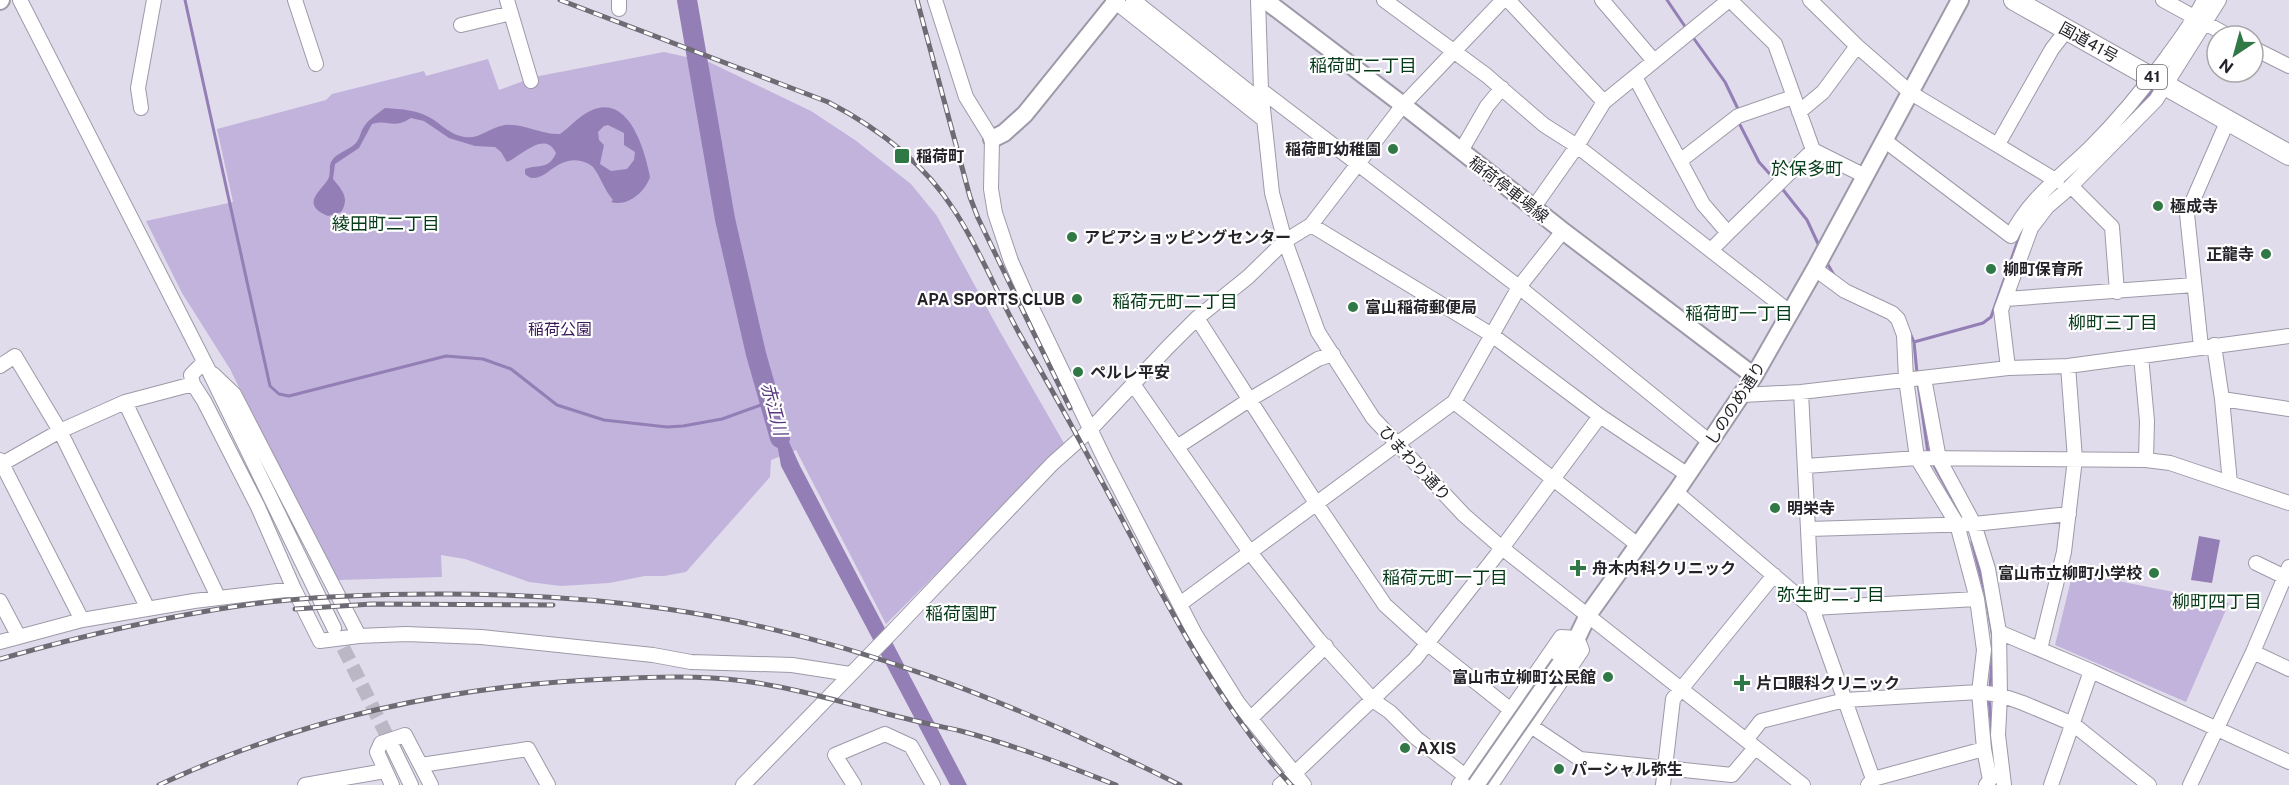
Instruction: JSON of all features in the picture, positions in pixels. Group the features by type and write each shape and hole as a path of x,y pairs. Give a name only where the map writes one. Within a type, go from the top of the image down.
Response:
{"highway":[{"name":"国道41号","path":"2014,0 2289,155"}],"main road":[{"name":"しののめ通り","path":"1469,783 1560,664 1577,638 1588,615 1743,395 1791,313 1959,0"},
{"path":"992,139 1004,133 1025,114 1119,1"},
{"name":"稲荷停車場線","path":"1267,1 1754,376"}],"street":[{"path":"21,0 206,366 334,628"},
{"path":"141,108 138,88 154,0"},
{"path":"295,0 316,64"},
{"path":"935,0 966,97 992,139 991,189 1002,238 1031,306 1090,430 1195,634 1250,719 1299,780"},
{"path":"1384,0 1502,88 1544,125 1577,146 1791,313"},
{"path":"750,782 850,674 1052,464 1090,430 1167,347 1197,318 1248,278 1285,241 1311,225 1403,105 1503,0"},
{"path":"1508,0 1604,102"},
{"path":"1602,0 1654,61"},
{"path":"1534,207 1577,146 1604,102 1729,0 1775,44 1813,150 1865,176"},
{"path":"1810,0 1857,46 1911,93 2057,181"},
{"path":"2163,0 2206,24"},
{"path":"2200,21 2204,0"},
{"path":"1884,140 1895,146 2011,236 2029,205 2057,181 2140,95 2159,81 2200,21 2218,0"},
{"path":"1119,1 1262,96 1356,164 1519,286 1710,442"},
{"path":"1119,1 1263,119"},
{"name":"ひまわり通り","path":"1267,1 1262,96 1272,193 1285,241 1318,332 1373,418 1464,515 1803,785"},
{"path":"461,25 509,7 531,81"},
{"path":"1998,144 2066,30"},
{"path":"1799,112 1823,92 1857,46"},
{"path":"2265,54 2289,66"},
{"path":"1635,77 1703,204 1728,233"},
{"path":"2008,368 2001,310 2031,228 2047,207 2071,186 2156,100 2159,81"},
{"path":"1461,151 1487,106 1502,88"},
{"path":"1680,161 1738,116 1793,97"},
{"path":"2228,120 2187,214 2194,285 2222,399 2230,483"},
{"path":"1711,250 1813,150"},
{"path":"2071,186 2112,226 2117,292"},
{"path":"1311,225 1492,335 1599,416 1688,475"},
{"path":"1180,604 1454,402 1519,286 1563,231"},
{"path":"1815,269 1845,291 1892,313 1898,319 1904,335 1906,379 1917,458 1957,524 1977,599 1984,650 1979,692 1984,748 1990,780 1986,785"},
{"path":"2006,299 2194,285"},
{"path":"1197,318 1316,503 1385,605 1428,644 1531,726 1580,759 1732,775 1751,744 1761,721 1845,700 1979,692 2001,695 2073,724 2149,785"},
{"path":"1743,395 1801,392 2008,368 2068,366 2289,336"},
{"path":"1177,447 1318,358 1333,354"},
{"path":"0,366 15,356 60,431 148,609"},
{"path":"2141,356 2147,421 2146,460"},
{"path":"206,366 191,375 193,384 258,507 320,641 358,636 406,634 481,637 653,655 691,662 792,665 850,674"},
{"path":"206,366 234,394 358,636"},
{"path":"2040,649 2064,552 2075,459 2068,366"},
{"path":"1924,378 1939,459 1974,524 1988,569 1999,632 2001,695 1998,735 2004,785"},
{"path":"82,620 1,463 60,431 125,402 193,384"},
{"path":"1133,384 1249,551 1326,646 1374,701 1469,783 1511,710 1561,638 1577,638 1582,650 1491,785"},
{"path":"1801,392 1812,608 1845,700 1870,782 1984,748"},
{"path":"2222,399 2289,409"},
{"path":"125,402 218,597"},
{"path":"1454,402 1638,545"},
{"path":"1280,785 1299,780 1428,644 1554,480 1599,416"},
{"path":"1806,466 1917,458 2146,460 2170,463 2289,503"},
{"path":"1676,492 1812,608 1977,599"},
{"path":"1809,529 1974,524 2069,514"},
{"path":"2190,785 2287,574 2256,563"},
{"path":"1663,785 1673,699 1774,575"},
{"path":"0,642 82,620 218,597 294,589"},
{"path":"0,601 19,638"},
{"path":"1999,632 2091,671 2289,762"},
{"path":"1250,719 1326,646"},
{"path":"2253,652 2289,669"},
{"path":"2051,785 2091,671"},
{"path":"854,785 836,755 885,734 911,746 927,783"},
{"path":"392,785 377,752 381,743 405,735 431,785"},
{"path":"393,748 411,785"},
{"path":"421,765 528,749 548,785"},
{"path":"305,785 385,771"}],"green space":[{"name":"稲荷公園","path":"664,52 709,62 811,111 855,140 911,184 937,216 1065,445 886,624 796,450 771,460 770,477 686,572 664,576 645,576 609,583 561,586 529,582 465,559 441,555 442,577 338,580 333,578 230,369 182,293 146,221 233,202 217,129 326,100 332,94 424,71 426,76 488,59 499,90 534,77"},
{"path":"2073,572 2229,603 2186,702 2055,645"}],"water":[{"path":"604,107 615,110 633,127 644,153 650,177 648,183 635,197 624,202 611,202 613,200 596,171 583,161 573,160 559,164 538,177 532,178 526,175 525,169 543,166 550,162 556,153 551,146 539,144 507,162 495,147 475,146 449,138 424,121 411,118 395,124 372,124 359,148 335,164 333,179 345,198 341,212 328,216 319,211 315,206 315,196 327,182 331,161 356,143 366,123 385,108 416,112 454,134 471,137 505,125 560,134 590,111","holes":["608,125 624,133 624,145 635,152 634,160 627,169 611,171 600,164 604,145 599,140 598,132"]},
{"path":"769,398 800,466 967,785 950,785 781,466"},
{"path":"2199,536 2220,540 2212,583 2191,580"}],"waterway":[{"path":"185,0 270,386 279,394 289,396 446,356 483,359 511,369 557,405 604,420 667,427 683,426 722,419 769,402"},
{"name":"赤江川","path":"687,0 725,219 756,354 780,438"},
{"path":"1667,0 1686,28"},
{"path":"1692,36 1725,82 1739,111"},
{"path":"2130,117 2155,88"},
{"path":"1738,121 1759,162 1776,181"},
{"path":"2044,200 2075,173"},
{"path":"1780,186 1807,220 1820,248"},
{"path":"1914,342 1983,323 1991,317 2022,229"},
{"path":"1827,263 1834,275"},
{"path":"1910,333 1914,342 1917,373"},
{"path":"1918,383 1928,453"},
{"path":"1932,462 1952,498"},
{"path":"1972,542 1986,596"},
{"path":"1987,603 1993,638"},
{"path":"1990,688 1993,647"},
{"path":"1989,698 1992,733"}],"tunnel":[{"path":"334,629 393,748"}],"railway":[{"path":"560,0 828,102 882,135 929,177 954,210 972,240 1020,335 1199,659 1242,724 1291,785"},
{"path":"917,0 970,197 1070,408"},
{"path":"0,659 152,621 294,599 368,595 469,594 611,602 734,621 800,636 866,655 930,676 1057,727 1180,785"},
{"path":"295,609 372,604 553,605"},
{"path":"159,785 213,761 268,741 379,709 493,689 626,678 677,677 744,681 779,687 961,731 1039,756 1116,785"}],"place":[{"name":"稲荷町幼稚園","path":"1393,149"},
{"name":"稲荷町","path":"902,156"},
{"name":"極成寺","path":"2158,206"},
{"name":"アピアショッピングセンター","path":"1072,237"},
{"name":"正龍寺","path":"2266,254"},
{"name":"柳町保育所","path":"1991,269"},
{"name":"APA SPORTS CLUB","path":"1077,299"},
{"name":"富山稲荷郵便局","path":"1353,307"},
{"name":"ペルレ平安","path":"1078,372"},
{"name":"明栄寺","path":"1775,508"},
{"name":"舟木内科クリニック","path":"1578,568"},
{"name":"富山市立柳町小学校","path":"2154,573"},
{"name":"富山市立柳町公民館","path":"1608,677"},
{"name":"片口眼科クリニック","path":"1742,683"},
{"name":"AXIS","path":"1405,748"},
{"name":"パーシャル弥生","path":"1559,769"}],"district":[{"name":"稲荷町二丁目","path":"1363,66"},
{"name":"於保多町","path":"1807,169"},
{"name":"綾田町二丁目","path":"386,224"},
{"name":"稲荷元町二丁目","path":"1175,302"},
{"name":"稲荷町一丁目","path":"1739,314"},
{"name":"柳町三丁目","path":"2113,323"},
{"name":"稲荷元町一丁目","path":"1445,578"},
{"name":"弥生町二丁目","path":"1831,595"},
{"name":"柳町四丁目","path":"2217,602"},
{"name":"稲荷園町","path":"961,614"}]}
